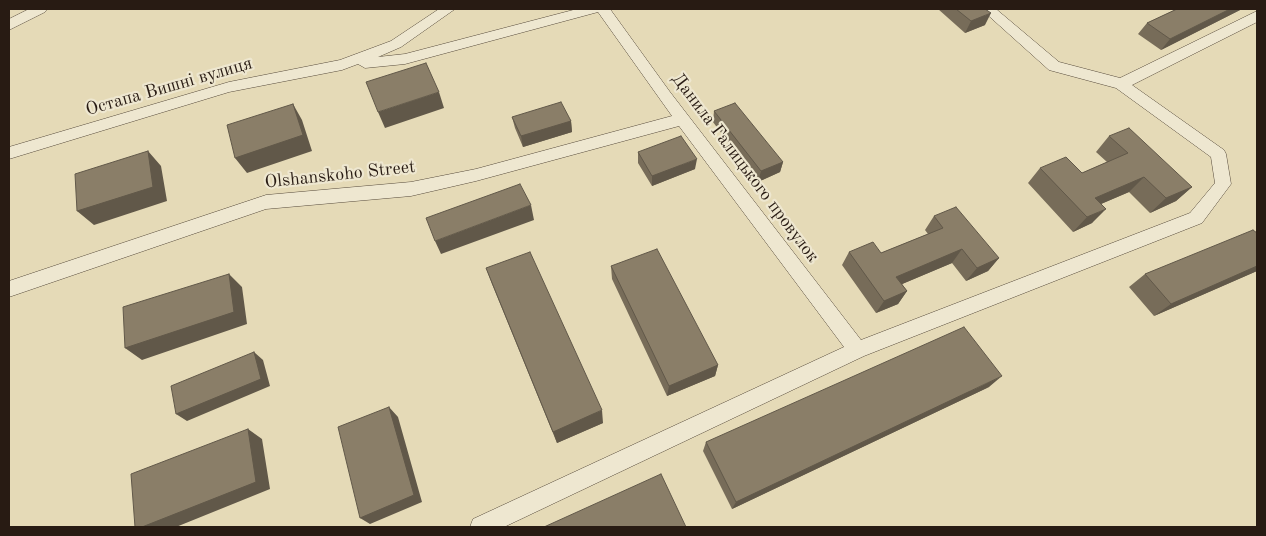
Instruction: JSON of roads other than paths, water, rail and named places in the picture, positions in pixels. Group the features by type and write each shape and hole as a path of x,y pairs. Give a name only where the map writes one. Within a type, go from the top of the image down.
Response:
{"street":[{"path":"9,25 40,9"},
{"path":"342,65 396,44 448,9"},
{"path":"342,65 405,59 593,9"},
{"name":"Данила Галицького провулок","path":"603,9 682,119 858,350"},
{"path":"481,527 858,350 1196,218 1223,184 1218,154 1121,84 1054,66 988,9"},
{"path":"1121,84 1257,16"},
{"name":"Остапа Вишні вулиця","path":"9,153 229,87 342,65"},
{"name":"Olshanskoho Street","path":"9,289 266,202 411,189 476,175 682,119"}]}
